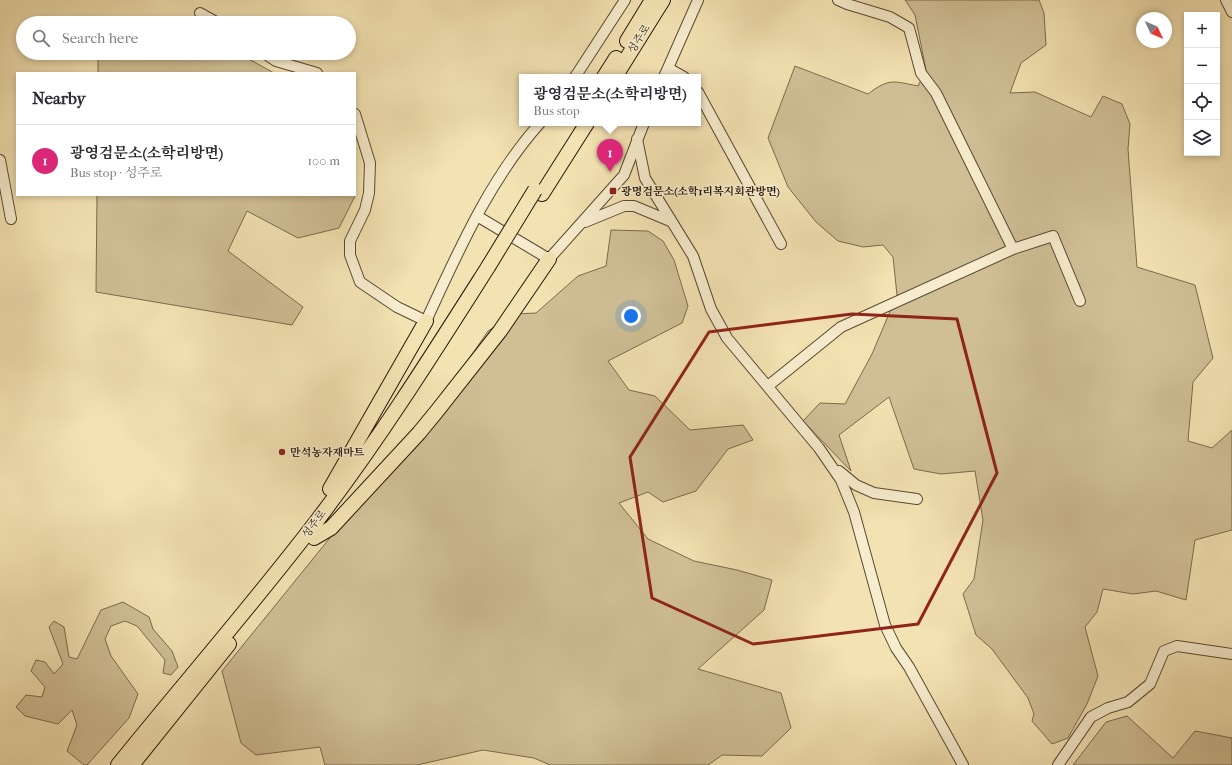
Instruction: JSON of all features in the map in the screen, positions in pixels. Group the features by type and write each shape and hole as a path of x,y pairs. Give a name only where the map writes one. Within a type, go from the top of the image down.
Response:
{"highway":[{"path":"658,3 669,0"},
{"name":"성주로","path":"606,74 658,3"},
{"name":"성주로","path":"617,74 658,3"},
{"path":"491,268 538,192 574,126"},
{"path":"538,192 585,126"},
{"path":"314,538 331,528 419,433 486,349 549,259"},
{"name":"성주로","path":"118,765 196,668 256,599 320,516 371,447 491,268"},
{"name":"성주로","path":"132,765 314,538 401,416 491,268"},
{"path":"320,516 325,498 426,321"}],"street":[{"path":"577,74 625,0"},
{"path":"666,72 698,0"},
{"path":"838,0 890,17 909,28 921,73 936,93 1013,249"},
{"path":"1226,0 1232,12"},
{"path":"200,13 205,16"},
{"path":"274,60 314,72"},
{"path":"701,97 781,244"},
{"path":"356,117 370,163 370,193 365,210 350,241 350,255 360,282 396,307 426,321 477,216 519,146 537,126"},
{"path":"477,216 549,259 624,175 643,126"},
{"path":"637,139 645,178 693,256 711,309 727,338 830,463 841,480 854,512 885,625 896,648 913,674 963,765"},
{"path":"0,160 11,219"},
{"path":"581,224 624,206 634,206 670,220"},
{"path":"768,386 841,327 1013,249 1053,236 1080,301"},
{"path":"830,463 856,486 874,493 917,499"},
{"path":"1058,765 1091,717 1108,708 1128,702 1150,684 1164,651 1177,646 1232,654"}],"highlighted area":[{"path":"852,314 957,319 997,473 918,624 753,644 652,598 630,457 709,332"}],"shaded area":[{"path":"905,0 1039,0 1044,13 1046,45 1021,63 1010,93 1035,92 1091,117 1103,96 1122,104 1130,124 1128,149 1137,267 1195,285 1213,358 1193,382 1188,441 1212,448 1232,430 1232,530 1195,540 1186,600 1156,591 1133,594 1103,589 1097,612 1085,627 1098,676 1087,704 1068,738 1052,744 1032,721 1034,714 1028,698 992,649 976,635 963,594 974,579 983,520 975,471 941,474 914,469 889,397 839,435 851,471 803,421 820,403 845,404 872,354 897,295 893,257 883,245 863,247 838,241 816,222 788,187 768,138 795,66 868,94 881,85 892,82 918,86 926,70 915,15"},
{"path":"98,60 251,60 272,72 98,72"},
{"path":"97,196 355,196 339,228 298,238 247,211 228,251 303,307 292,325 96,292"},
{"path":"611,230 648,231 663,241 674,260 688,306 682,323 608,361 629,390 655,396 690,430 743,425 753,440 728,449 696,491 663,502 648,492 619,503 648,539 694,561 737,570 772,580 764,610 698,669 781,693 791,728 762,756 722,755 708,765 550,765 534,758 483,750 417,765 325,765 320,747 256,755 241,743 222,671 436,407 488,331 515,314 536,313 578,276 606,266"},
{"path":"123,602 149,617 153,629 172,651 178,667 171,675 163,673 165,660 137,626 125,621 111,626 105,639 111,656 138,694 129,718 87,765 84,765 67,751 77,725 72,710 58,724 25,716 16,707 26,695 42,697 45,687 31,671 36,660 45,662 54,674 63,664 49,627 54,621 64,627 69,657 77,659 101,610"},
{"path":"1127,716 1173,758 1195,731 1232,738 1232,765 1073,765 1106,722"}],"place":[{"name":"광영검문소(소학리방면)","path":"610,172"},
{"name":"광명검문소(소학1리복지회관방면)","path":"613,191"},
{"name":"만석농자재마트","path":"282,452"}]}
